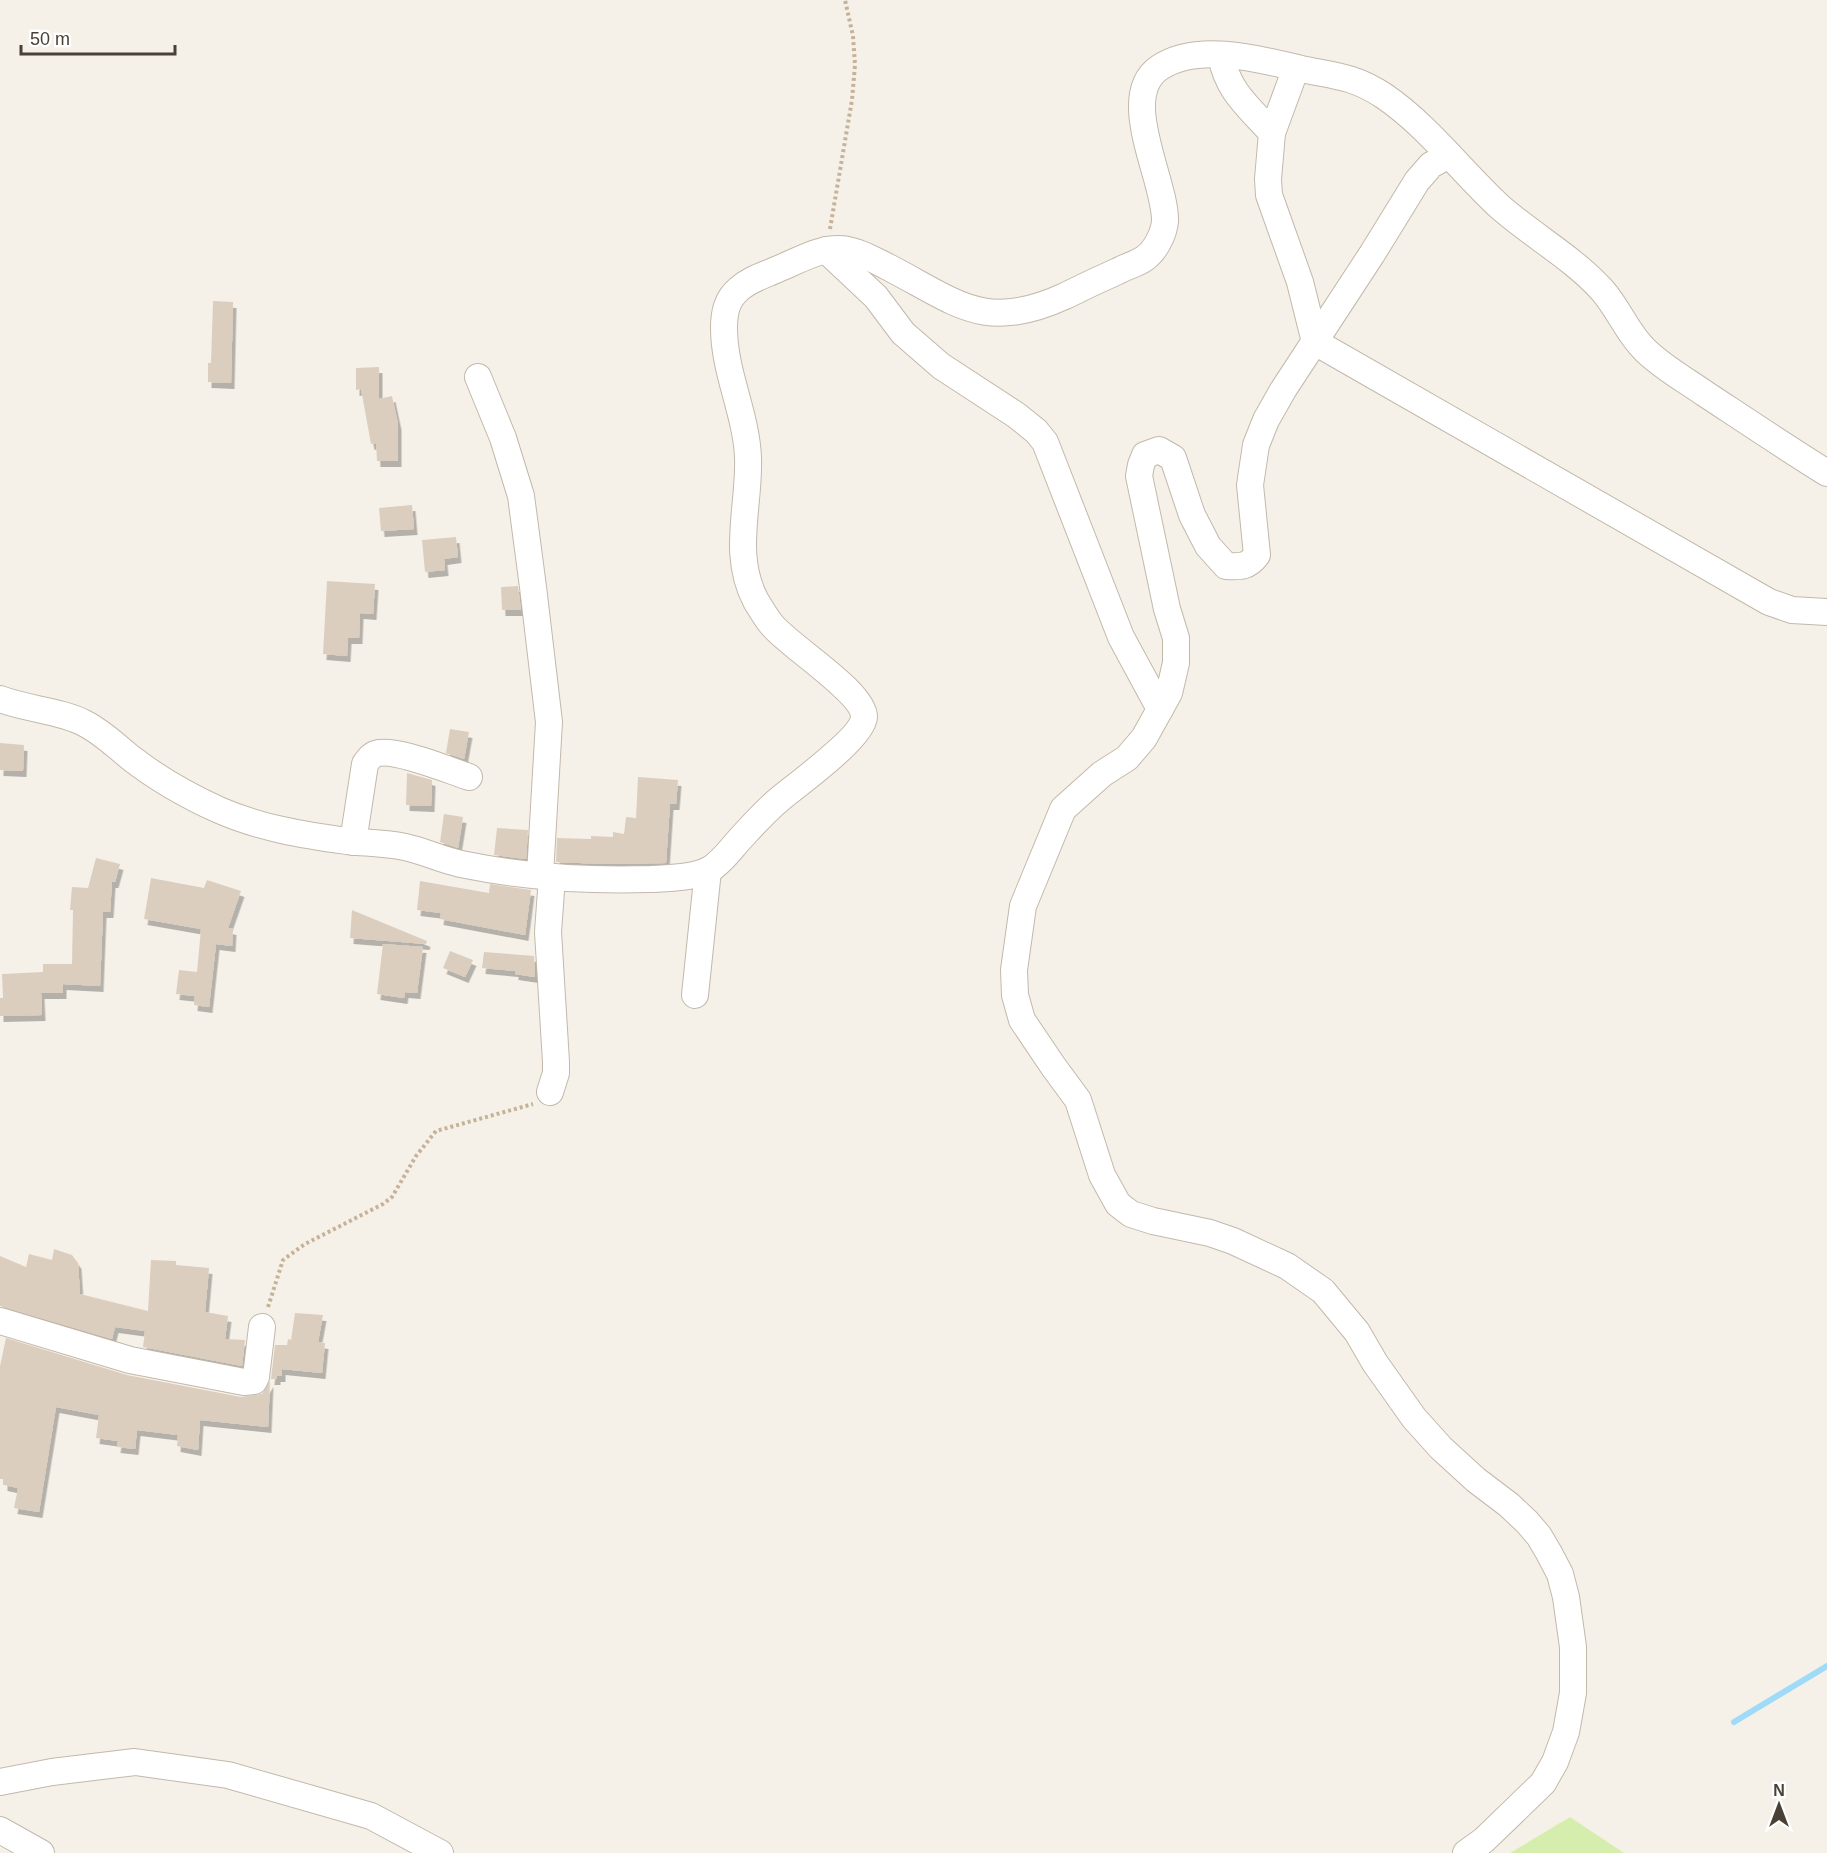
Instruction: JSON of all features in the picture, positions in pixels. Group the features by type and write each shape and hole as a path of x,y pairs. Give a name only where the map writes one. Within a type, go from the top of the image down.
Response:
{"street":[{"path":"0,699 88,724 154,775 185,794 226,813 282,831 405,847 453,862 546,876 677,878 708,870 725,857 769,808 852,738 860,730 864,717 863,707 849,692 774,628 748,582 741,535 748,477 748,450 726,361 723,319 726,305 733,294 755,279 826,250 845,249 876,261 964,308 990,312 1016,312 1040,307 1146,258 1159,242 1165,224 1142,106 1143,84 1152,73 1166,64 1196,55 1256,58 1296,68 1338,74 1357,81 1388,99 1436,141 1467,176 1505,211 1591,279 1612,302 1629,331 1646,351 1745,420 1827,473"},
{"path":"1221,56 1229,84 1272,133"},
{"path":"1296,68 1272,133 1269,195 1300,282 1315,342 1769,602 1792,610 1827,612"},
{"path":"1449,155 1431,165 1417,181 1266,420 1256,445 1250,486 1257,555 1250,564 1239,567 1226,566 1208,546 1192,514 1173,458 1160,450 1146,455 1139,476 1165,600 1176,638 1176,663 1169,693 1144,738 1127,758 1102,774 1063,809 1023,906 1014,970 1015,995 1022,1020 1078,1100 1102,1175 1118,1204 1131,1214 1210,1233 1233,1241 1287,1266 1323,1291 1357,1332 1375,1363 1414,1418 1441,1448 1521,1516 1539,1536 1550,1553 1560,1575 1566,1597 1573,1647 1573,1693 1566,1732 1555,1762 1543,1783 1484,1840 1466,1853"},
{"path":"826,250 876,297 903,333 941,366 1016,415 1036,431 1045,442 1121,637 1160,710"},
{"path":"478,377 503,438 521,496 549,722 546,876 556,1062 556,1073 550,1092"},
{"path":"353,842 365,764 376,753 394,753 469,777"},
{"path":"695,995 708,870"},
{"path":"0,1321 130,1360 244,1382 254,1381 256,1377 262,1327"},
{"path":"0,1782 135,1762 228,1775 371,1816 440,1853"},
{"path":"0,1830 41,1853"}],"path":[{"path":"826,250 850,111 855,65 853,36 844,0"},
{"path":"262,1327 283,1260 305,1244 383,1204 392,1197 411,1163 436,1131 525,1106 544,1103 550,1092"}],"green space":[{"path":"1570,1817 1624,1853 1510,1853"}],"building":[{"path":"213,301 233,302 231,383 208,382 208,363 211,363"},
{"path":"379,367 379,399 392,396 398,424 398,461 377,461 376,443 371,444 361,389 356,390 356,368"},
{"path":"412,505 414,529 381,531 379,508"},
{"path":"456,537 458,557 444,559 445,570 425,572 422,540"},
{"path":"327,581 375,584 373,614 360,613 359,638 348,638 347,656 323,654"},
{"path":"518,586 521,610 502,610 501,587"},
{"path":"450,729 469,732 464,759 446,753"},
{"path":"0,743 24,745 23,771 0,770"},
{"path":"407,773 432,780 431,806 406,805"},
{"path":"638,777 678,780 676,804 670,804 666,863 556,862 557,838 591,839 591,836 613,837 613,832 624,834 626,817 636,818"},
{"path":"444,814 463,817 458,848 440,842"},
{"path":"497,828 528,830 526,859 494,855"},
{"path":"96,858 120,864 115,882 112,882 110,912 103,912 100,986 63,984 63,993 41,993 42,1015 0,1016 0,998 3,998 2,974 43,972 43,964 72,964 73,910 70,910 72,887 88,888"},
{"path":"151,878 204,888 207,880 241,891 228,928 233,929 232,946 216,944 209,1007 194,1005 195,996 176,994 179,970 197,972 201,929 144,919"},
{"path":"420,881 489,893 490,884 531,890 525,935 440,919 441,913 417,910"},
{"path":"352,910 427,941 426,944 350,938"},
{"path":"383,944 423,947 417,993 405,992 404,998 377,994"},
{"path":"450,951 473,960 465,977 443,968"},
{"path":"484,952 534,956 535,977 515,974 515,971 482,968"},
{"path":"54,1249 72,1255 78,1263 80,1294 148,1311 151,1260 176,1261 176,1265 209,1268 205,1312 228,1316 225,1339 245,1340 242,1366 143,1347 145,1331 115,1327 112,1339 0,1306 0,1256 26,1267 29,1254 52,1260"},
{"path":"295,1313 323,1315 318,1342 325,1343 322,1373 282,1369 282,1376 271,1379 275,1345 287,1345 288,1339 291,1340"},
{"path":"6,1338 127,1375 241,1397 262,1394 270,1381 268,1427 200,1420 198,1450 177,1446 178,1435 137,1430 135,1449 117,1447 118,1441 96,1438 99,1415 56,1407 39,1512 14,1508 18,1488 4,1485 4,1479 0,1479 0,1366"}],"waterway":[{"path":"1734,1722 1827,1666"}]}
